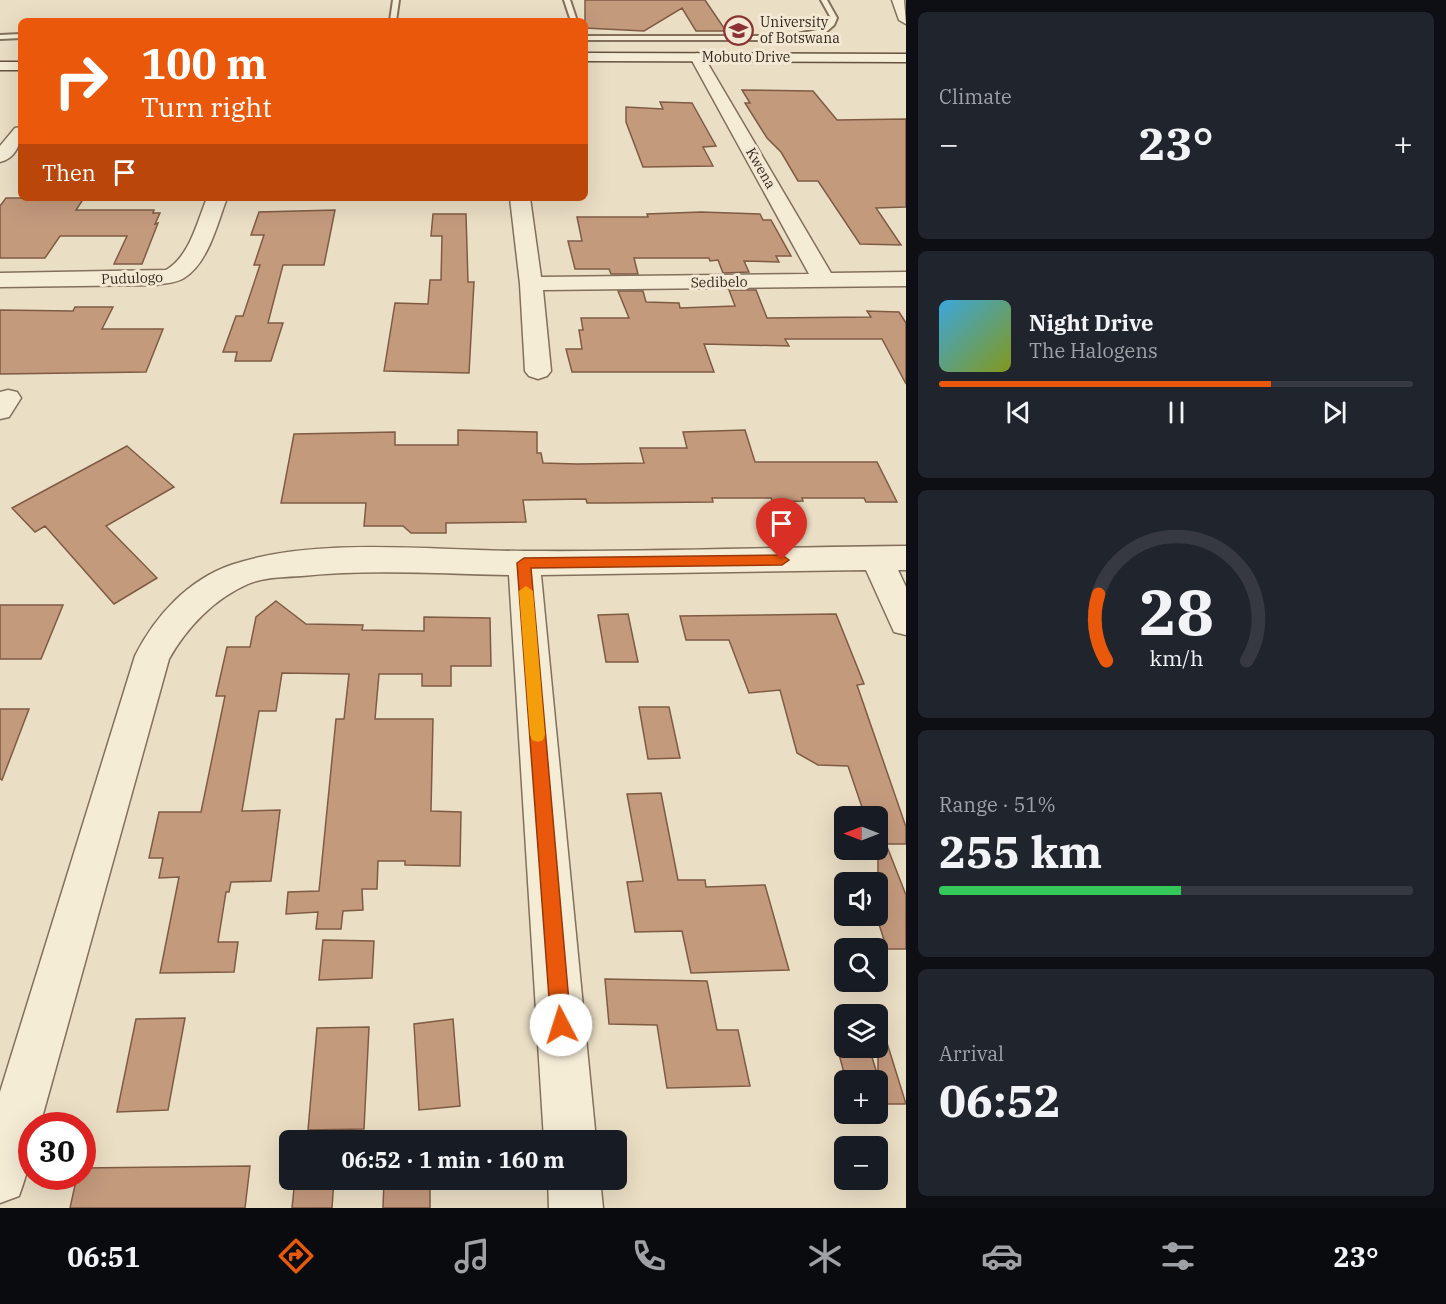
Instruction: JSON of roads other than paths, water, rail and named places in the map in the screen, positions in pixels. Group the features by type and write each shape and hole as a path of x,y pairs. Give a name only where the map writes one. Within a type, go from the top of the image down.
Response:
{"street":[{"path":"898,0 906,20"},
{"path":"867,57 886,55 906,47"},
{"name":"Mobuto Drive","path":"588,57 699,61 906,58"},
{"path":"0,58 18,58"},
{"path":"588,64 699,61 906,66"},
{"name":"Kwena","path":"699,61 824,280"},
{"path":"0,66 18,66"},
{"path":"884,66 906,71"},
{"path":"2,153 18,135"},
{"name":"Pudulogo","path":"0,280 156,279 169,276 178,272 195,250 215,201"},
{"path":"520,201 531,284 538,371"},
{"name":"Sedibelo","path":"531,284 906,279"},
{"path":"0,1177 152,656 165,633 183,613 208,592 236,576 271,567 355,560 524,563 891,558 906,622"},
{"path":"524,563 569,1130"},
{"path":"575,1190 576,1208"}],"lane":[{"path":"393,18 396,0"},
{"path":"567,0 573,18"},
{"path":"588,38 772,39 813,34 824,31 832,24 834,18 824,0"},
{"path":"0,37 18,36"}],"place":[{"name":"University of Botswana","path":"739,30"}]}
